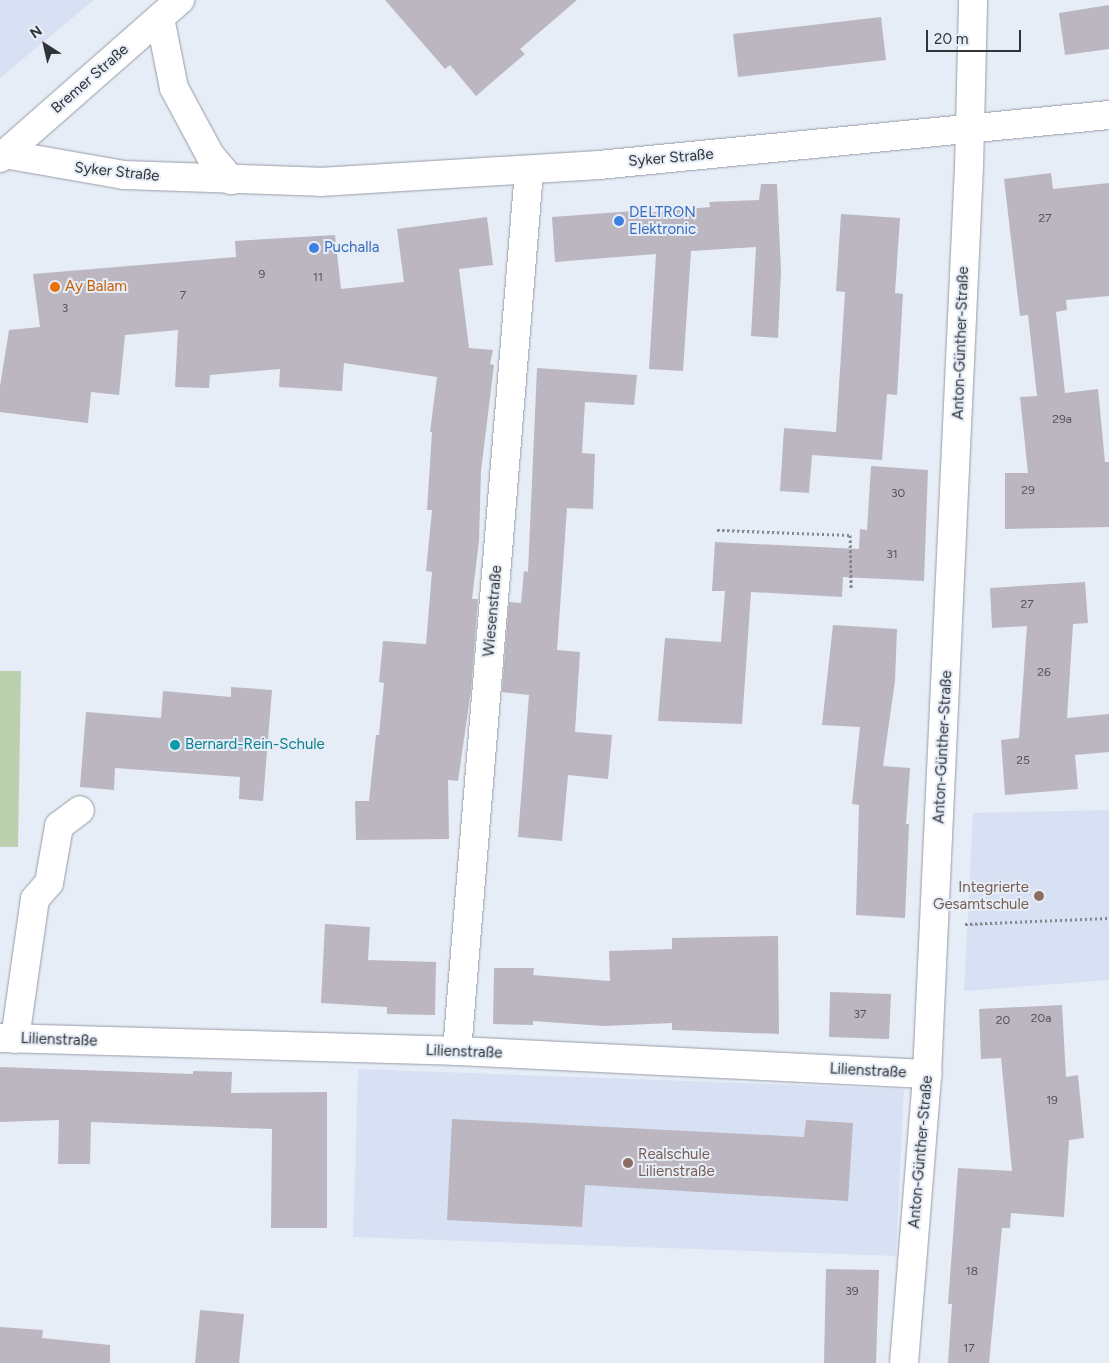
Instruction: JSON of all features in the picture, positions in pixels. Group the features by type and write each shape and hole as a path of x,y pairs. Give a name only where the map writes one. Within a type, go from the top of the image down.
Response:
{"main road":[{"name":"Bremer Straße","path":"2,155 180,0"},
{"name":"Anton-Günther-Straße","path":"904,1363 927,1074 970,131 974,0"},
{"path":"160,18 174,88 210,155 231,180"},
{"name":"Syker Straße","path":"2,155 124,175 320,182 529,170 970,131 1109,115"},
{"name":"Wiesenstraße","path":"456,1051 529,170"},
{"path":"8,1039 34,899 49,883 59,826 80,810"},
{"name":"Lilienstraße","path":"8,1039 456,1051 927,1074"}],"path":[{"path":"717,530 850,535 851,588"},
{"path":"933,925 1109,918"}],"shaded area":[{"path":"0,0 94,0 0,78"},
{"name":"Integrierte Gesamtschule","path":"1109,810 1109,980 964,991 973,813"},
{"name":"Realschule Lilienstraße","path":"358,1069 904,1089 896,1256 353,1237"}],"green space":[{"path":"0,671 21,671 18,847 0,847"}],"building":[{"path":"385,0 577,0 520,49 525,54 476,96 450,65 445,69"},
{"path":"1109,5 1109,49 1065,55 1059,13"},
{"path":"881,17 886,60 738,77 733,34"},
{"path":"1051,173 1053,189 1109,183 1109,296 1066,300 1067,310 1056,312 1065,393 1098,389 1105,462 1109,462 1109,527 1005,529 1005,473 1028,473 1020,397 1037,396 1028,315 1020,316 1004,179"},
{"path":"761,184 777,184 781,271 778,338 751,336 756,247 691,251 683,371 649,369 656,254 555,262 552,217 633,211 633,214 710,207 709,202 759,200"},
{"path":"841,214 900,218 895,293 903,294 897,395 887,394 882,460 812,455 809,493 780,491 784,428 836,432 845,292 836,291"},
{"path":"487,217 493,265 459,269 469,348 493,350 490,364 494,365 481,471 479,541 472,599 478,599 471,690 458,781 448,780 449,839 356,840 355,801 369,801 376,735 379,735 384,683 379,682 383,641 426,644 432,572 426,571 432,510 427,510 432,432 430,432 437,377 344,363 342,391 279,387 280,369 210,375 209,388 175,387 178,330 125,335 119,395 91,392 88,423 0,412 0,386 9,330 40,327 33,274 236,257 235,241 335,235 341,289 404,282 397,229"},
{"path":"537,368 637,375 634,405 585,402 582,453 595,454 593,509 567,508 557,650 580,652 575,732 612,735 608,779 568,775 562,841 518,837 529,695 502,692 509,602 521,603 524,571 528,572"},
{"path":"871,466 928,470 924,581 843,577 842,597 751,592 742,724 658,721 665,638 721,642 725,591 712,591 715,542 859,549 860,529 867,530"},
{"path":"1085,582 1088,623 1073,624 1067,718 1109,714 1109,752 1075,755 1078,789 1005,795 1001,740 1019,738 1027,626 992,628 990,588"},
{"path":"833,625 897,629 895,681 883,766 910,768 906,824 909,824 905,918 856,915 859,805 852,804 860,727 822,725"},
{"name":"Bernard-Rein-Schule","path":"231,687 272,690 263,801 239,799 240,777 115,768 114,790 80,787 86,712 161,718 163,691 231,697"},
{"path":"325,924 370,927 368,960 436,962 435,1015 387,1014 387,1007 321,1003"},
{"path":"778,936 779,1034 672,1030 672,1023 604,1026 533,1021 533,1025 493,1024 494,968 534,968 533,975 610,981 609,951 672,949 672,938"},
{"path":"830,992 891,994 889,1039 829,1037"},
{"path":"1062,1005 1066,1077 1078,1075 1084,1138 1069,1140 1064,1217 1011,1213 1010,1228 1002,1228 989,1363 948,1363 952,1304 948,1304 958,1168 1012,1171 1001,1058 981,1059 979,1009"},
{"path":"0,1067 193,1074 193,1071 232,1072 231,1093 327,1092 327,1228 271,1228 272,1129 91,1122 90,1164 58,1164 59,1120 0,1122"},
{"path":"452,1119 804,1137 806,1120 853,1123 848,1201 585,1185 582,1227 447,1220"},
{"path":"826,1269 879,1270 876,1363 824,1363"},
{"path":"200,1310 244,1314 239,1363 195,1363"},
{"path":"0,1327 43,1330 42,1338 110,1345 110,1363 0,1363"}],"place":[{"name":"DELTRON Elektronic","path":"619,221"},
{"name":"Puchalla","path":"314,248"},
{"name":"Ay Balam","path":"55,287"},
{"name":"Bernard-Rein-Schule","path":"175,745"},
{"name":"Integrierte Gesamtschule","path":"1039,896"},
{"name":"Realschule Lilienstraße","path":"628,1163"}]}
